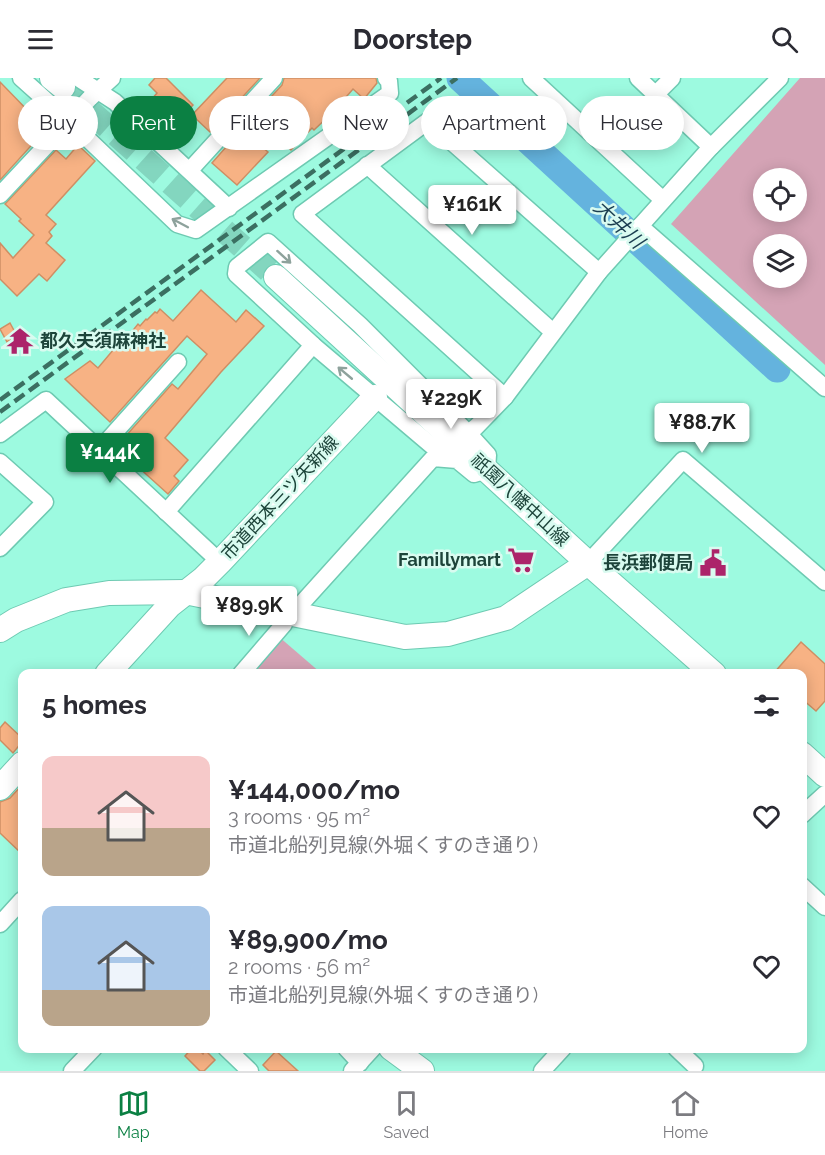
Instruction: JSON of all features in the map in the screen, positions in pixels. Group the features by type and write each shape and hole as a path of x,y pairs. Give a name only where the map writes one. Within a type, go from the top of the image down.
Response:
{"street":[{"path":"21,78 63,96"},
{"path":"93,96 112,78"},
{"path":"190,170 274,78"},
{"path":"98,123 177,224 196,230 390,93 389,81 386,78"},
{"path":"531,78 663,200"},
{"path":"638,78 711,147"},
{"path":"655,95 672,78"},
{"path":"468,433 505,397 599,272 634,232 711,147 780,78"},
{"path":"64,81 76,96"},
{"path":"98,104 115,102 229,208"},
{"path":"505,397 302,214 428,121 599,272"},
{"path":"0,195 42,150"},
{"path":"367,165 553,332"},
{"path":"634,232 825,388"},
{"path":"268,242 360,325 468,433 488,455 488,470 474,474 458,460 431,445 313,345 236,274 237,267 268,242"},
{"name":"祇園八幡中山線","path":"276,277 588,563 708,669"},
{"path":"166,512 313,345"},
{"path":"99,450 178,362"},
{"name":"市道西本三ツ矢新線","path":"112,669 170,605 203,579 220,562 375,397"},
{"path":"0,434 46,400 220,562"},
{"path":"245,669 288,618 433,458 458,460"},
{"path":"0,630 16,620 66,600 109,593 185,592 288,618 405,637 448,634 506,618 588,563 683,460 825,582"},
{"path":"0,462 45,502 0,548"},
{"path":"807,759 825,775"},
{"path":"0,788 18,768"},
{"path":"807,810 825,794"},
{"path":"807,891 825,907"},
{"path":"0,924 18,904"},
{"path":"72,1071 89,1053"},
{"path":"231,1053 250,1071"},
{"path":"349,1053 356,1067 369,1053"},
{"path":"398,1053 422,1071"},
{"path":"542,1071 558,1053"},
{"path":"681,1053 695,1066"}],"shaded area":[{"path":"800,78 825,78 825,365 671,224"},
{"path":"278,636 316,669 248,669"}],"building":[{"path":"155,78 166,78 184,96 154,96 157,93 149,85"},
{"path":"227,78 260,78 243,96 210,96"},
{"path":"284,78 376,78 377,83 366,96 361,96 353,89 347,96 322,96 322,122 314,130 312,128 310,130 310,96 272,96 282,85"},
{"path":"0,82 18,101 18,150 27,150 0,180"},
{"path":"209,97 209,131 197,120 197,110"},
{"path":"56,150 66,159 74,150 83,150 95,161 46,215 56,224 49,232 52,236 46,243 65,260 47,281 39,274 17,296 0,279 0,243 13,258 34,235 5,204"},
{"path":"223,150 266,150 268,152 237,185 212,163"},
{"path":"201,290 236,322 246,310 264,326 165,438 188,460 174,476 179,481 168,494 137,466 135,468 116,451 118,448 116,447 172,384 178,389 207,354 187,336 110,422 65,379 90,361 98,368 124,337 126,339 138,324 140,326 160,309 173,321"},
{"path":"10,323 17,336 7,342 0,329"},
{"path":"801,642 825,664 825,701 816,711 807,703 807,669 777,669"},
{"path":"5,722 18,734 18,747 13,753 0,740 0,728"},
{"path":"18,789 18,850 0,833 0,802 10,798"},
{"path":"188,1053 208,1053 215,1060 204,1071 200,1071 185,1056"},
{"path":"274,1053 278,1053 298,1071 269,1071 263,1065"}],"waterway":[{"name":"大井川","path":"460,78 777,369"}],"tunnel":[{"path":"63,87 276,277"}],"railway":[{"path":"0,400 441,78"},
{"path":"0,412 457,78"}],"place":[{"name":"都久夫須麻神社","path":"20,341"},
{"name":"Famillymart","path":"521,560"},
{"name":"長浜郵便局","path":"713,563"}]}
